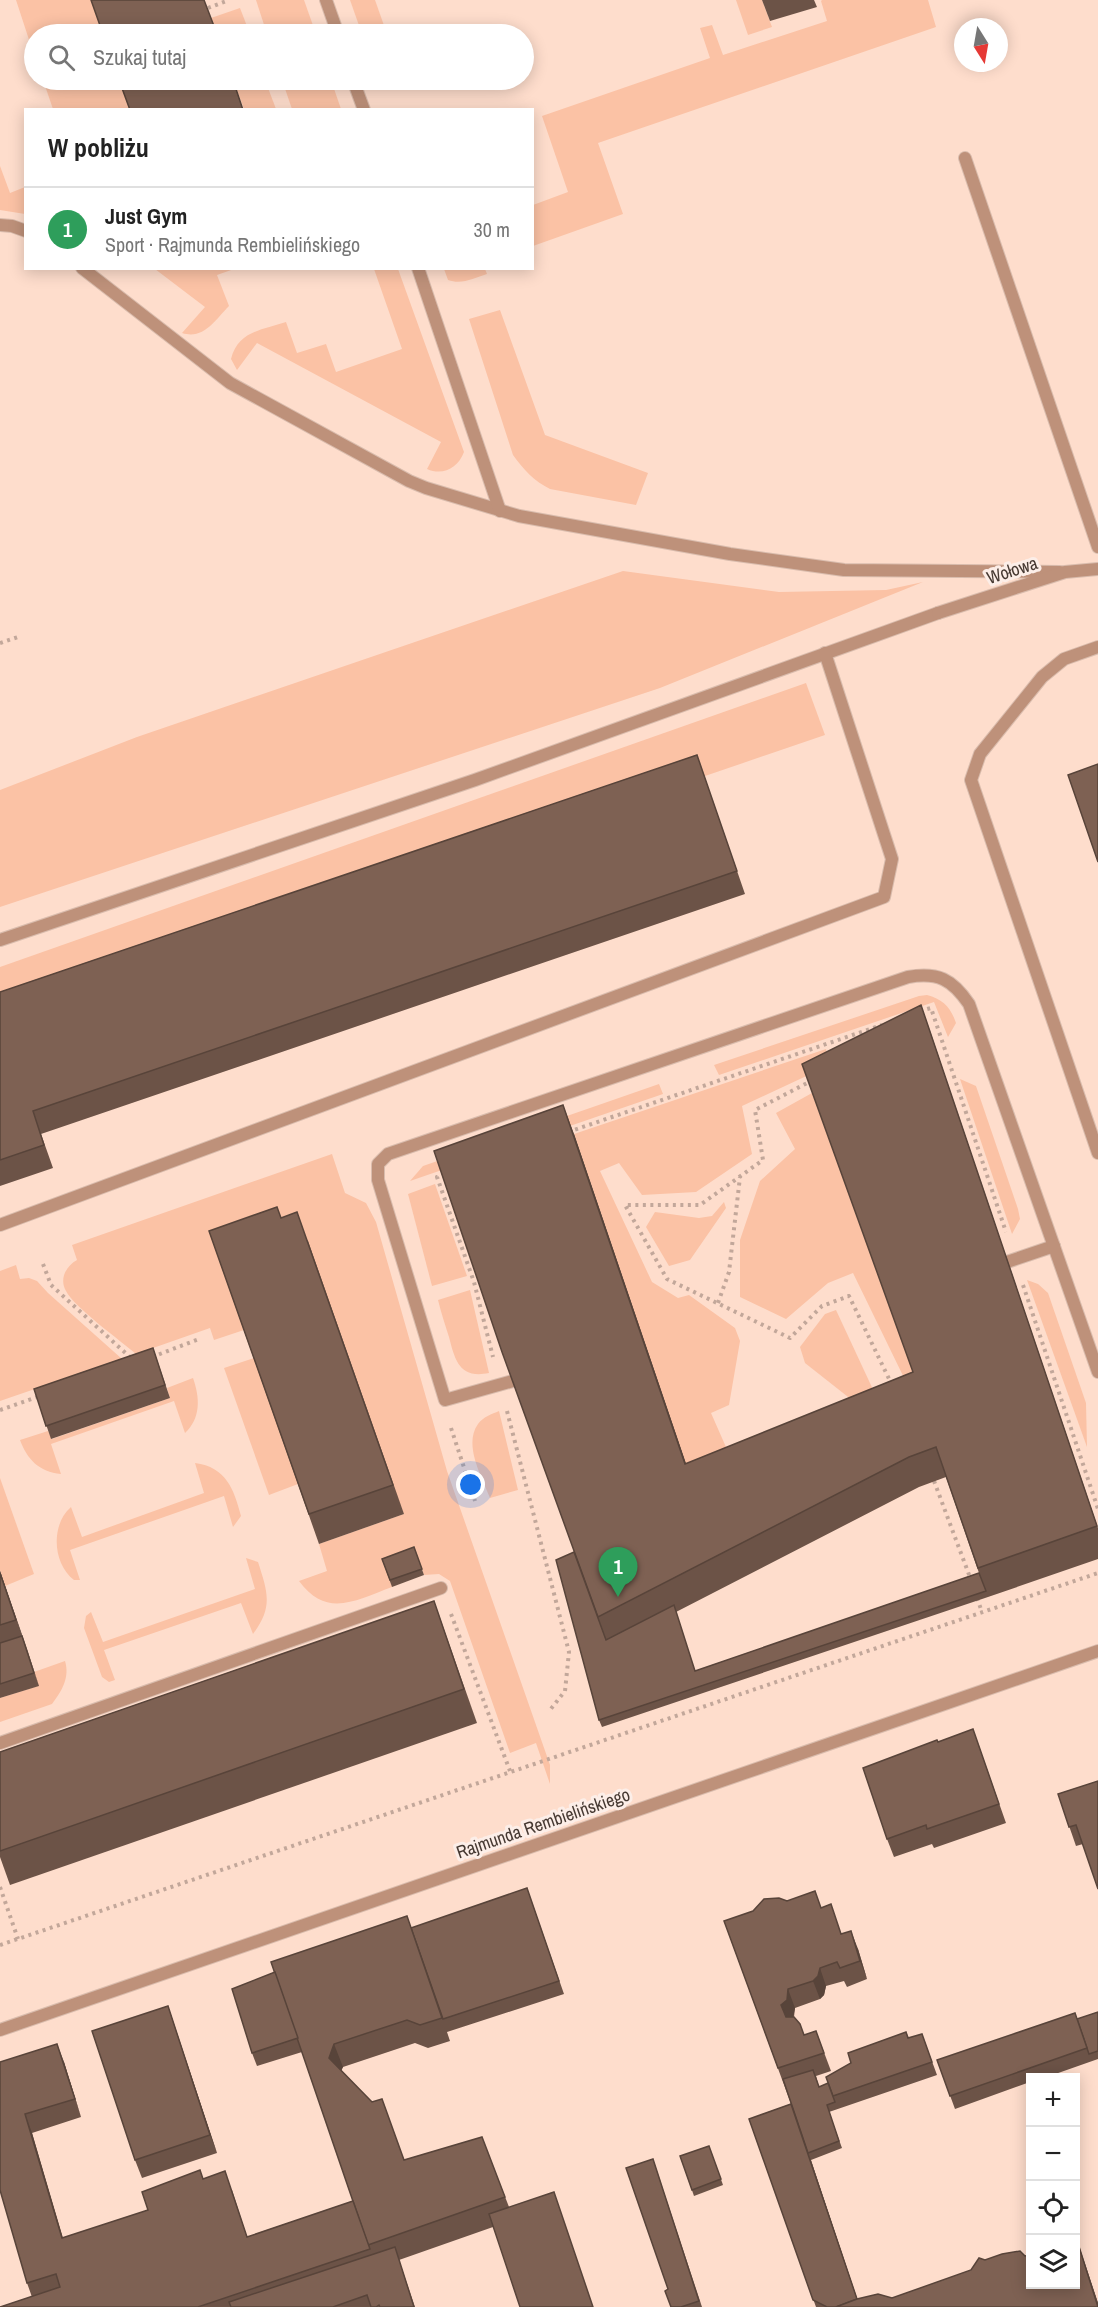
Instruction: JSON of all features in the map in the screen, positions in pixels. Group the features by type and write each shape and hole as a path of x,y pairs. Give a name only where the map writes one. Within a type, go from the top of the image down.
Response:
{"street":[{"path":"326,0 334,24"},
{"path":"357,90 363,108"},
{"path":"965,158 1098,547"},
{"path":"0,225 24,230"},
{"path":"85,270 230,383 409,482 500,511 730,554 844,570 1065,572"},
{"path":"419,270 500,511"},
{"name":"Wołowa","path":"0,940 475,780 938,613 1065,572 1098,569"},
{"path":"1098,647 1064,659 1042,677 980,754 971,780 1098,1154"},
{"path":"0,1225 884,897 892,859 825,652"},
{"path":"507,1383 445,1400 378,1180 378,1164 388,1154 908,977 926,974 944,979 960,990 969,1004 1098,1372"},
{"path":"1011,1261 1054,1246"},
{"path":"0,1743 441,1588"},
{"name":"Rajmunda Rembielińskiego","path":"0,2030 1098,1651"}],"path":[{"path":"208,8 229,0"},
{"path":"0,643 21,636"},
{"path":"919,1012 931,1008 1011,1261 1098,1509"},
{"path":"925,1027 936,1022"},
{"path":"561,1135 886,1023"},
{"path":"814,1080 756,1110 763,1160 700,1205 625,1205 668,1279 790,1338 822,1306 849,1296 893,1388"},
{"path":"448,1173 437,1177 507,1383 569,1652 565,1690 550,1710"},
{"path":"718,1303 729,1272 740,1177"},
{"path":"44,1264 51,1285 136,1363"},
{"path":"146,1359 199,1339"},
{"path":"0,1410 42,1396"},
{"path":"445,1400 457,1449 476,1501"},
{"path":"934,1481 982,1612"},
{"path":"0,1945 1098,1573"},
{"path":"441,1588 510,1771"},
{"path":"0,1887 18,1939"}],"shaded area":[{"path":"16,0 91,0 99,24 24,24"},
{"path":"256,0 304,0 312,24 264,24"},
{"path":"350,0 375,0 383,24 358,24"},
{"path":"736,0 762,0 772,27 748,35"},
{"path":"928,0 936,27 598,143 623,214 534,246 534,205 568,192 542,116 710,58 700,28 712,25 723,55 827,21 821,1"},
{"path":"240,8 246,24 213,24 211,18"},
{"path":"46,90 123,90 130,108 53,108"},
{"path":"237,90 269,90 276,108 244,108"},
{"path":"285,90 334,90 341,108 292,108"},
{"path":"0,166 10,193 24,187 24,214 0,210"},
{"path":"156,270 231,270 217,275 229,306 214,323 203,331 197,334 182,333 205,307"},
{"path":"374,270 398,270 464,452 454,466 444,471 427,469 441,442 257,343 237,370 231,359 234,350 245,337 286,322 297,353 326,344 336,372 402,349"},
{"path":"444,270 485,270 487,274 458,282 448,280"},
{"path":"500,310 545,435 648,473 636,505 550,489 530,475 513,455 469,319"},
{"path":"623,571 779,592 886,590 923,582 660,688 0,907 0,790 137,737"},
{"path":"806,683 825,735 3,1016 0,1006 0,967"},
{"path":"927,995 942,1002 952,1013 956,1023 948,1037 934,1002 719,1075 714,1065 919,996"},
{"path":"826,1049 830,1065 742,1106 752,1154 696,1192 642,1195 619,1163 600,1171 652,1282 678,1298 689,1295 735,1328 740,1341 729,1405 711,1413 733,1463 691,1480 574,1134"},
{"path":"960,1079 976,1086 1018,1209 1020,1219 1012,1234"},
{"path":"659,1084 663,1094 410,1181 423,1166"},
{"path":"812,1093 917,1383 908,1386 853,1273 828,1283 786,1319 740,1297 740,1240 760,1181 795,1149 776,1113"},
{"path":"332,1154 345,1193 366,1203 376,1222 447,1471 550,1765 550,1784 536,1743 510,1753 450,1581 439,1574 424,1575 417,1555 385,1566 392,1587 354,1601 331,1603 320,1600 299,1581 327,1571 319,1544 404,1514 244,1330 214,1340 210,1328 136,1354 78,1306 64,1286 65,1273 77,1260 72,1245"},
{"path":"435,1184 467,1276 432,1286 408,1194"},
{"path":"724,1202 726,1208 690,1260 669,1266 646,1227 655,1212 699,1218 712,1216"},
{"path":"16,1265 20,1279 29,1278 37,1281 122,1359 0,1401 0,1271"},
{"path":"1027,1280 1038,1284 1048,1293 1086,1403 1087,1447"},
{"path":"470,1290 489,1373 471,1373 460,1366 454,1354 438,1300"},
{"path":"836,1310 876,1396 857,1404 805,1363 800,1347 825,1314"},
{"path":"254,1358 298,1484 269,1495 224,1368"},
{"path":"193,1378 198,1407 194,1421 185,1433 174,1401 51,1444 61,1474 46,1471 30,1459 20,1440 48,1431 52,1439 170,1398 167,1388"},
{"path":"499,1411 518,1490 490,1498 475,1461 472,1441 478,1424"},
{"path":"195,1463 214,1469 232,1488 241,1516 233,1527 224,1496 70,1550 80,1580 74,1580 67,1573 58,1554 57,1533 64,1514 71,1507 82,1537 204,1493"},
{"path":"0,1478 34,1574 5,1586 0,1571"},
{"path":"246,1558 258,1562 267,1600 264,1616 253,1634 241,1603 104,1650 115,1680 109,1682 102,1677 84,1628 86,1616 91,1612 103,1642 255,1589"},
{"path":"65,1661 64,1684 52,1704 0,1722 0,1698 38,1686 34,1672"}],"building":[{"path":"91,0 204,0 213,24 99,24"},
{"path":"123,90 236,90 242,108 129,108"},
{"path":"697,755 737,871 33,1111 44,1145 0,1160 0,992"},
{"path":"1098,764 1098,862 1068,775"},
{"path":"921,1005 1097,1526 978,1568 936,1447 909,1457 598,1617 502,1352 434,1151 563,1105 685,1464 913,1372 802,1064"},
{"path":"277,1207 281,1218 297,1212 393,1485 309,1514 209,1231"},
{"path":"153,1348 165,1385 46,1426 34,1389"},
{"path":"414,1547 422,1569 390,1580 382,1559"},
{"path":"574,1552 606,1640 674,1605 695,1671 979,1573 986,1591 599,1720 556,1560"},
{"path":"0,1573 16,1620 0,1625"},
{"path":"434,1601 464,1689 0,1851 0,1752"},
{"path":"22,1636 34,1673 0,1684 0,1643"},
{"path":"973,1729 999,1804 927,1829 926,1825 887,1839 863,1768"},
{"path":"1098,1781 1098,1889 1076,1825 1069,1827 1058,1794"},
{"path":"527,1888 559,1981 443,2019 411,1928"},
{"path":"815,1891 821,1908 831,1904 841,1934 851,1931 860,1961 840,1968 837,1962 820,1968 818,1976 813,1981 788,1989 787,2000 781,2005 786,2017 794,2017 800,2024 804,2035 816,2031 824,2053 778,2068 724,1921 753,1911 764,1899 779,1898 787,1901"},
{"path":"407,1916 442,2018 420,2025 407,2020 334,2044 329,2058 372,2102 382,2099 404,2160 482,2137 505,2197 368,2245 271,1962"},
{"path":"275,1972 298,2038 252,2053 232,1989"},
{"path":"168,2006 210,2135 135,2160 92,2031"},
{"path":"1098,2012 1098,2051 1089,2054 1077,2019"},
{"path":"1075,2013 1087,2048 950,2096 937,2060"},
{"path":"906,2032 908,2038 922,2034 932,2062 833,2096 826,2077 851,2063 848,2053"},
{"path":"57,2044 75,2099 25,2114 62,2238 148,2210 142,2192 200,2170 203,2179 225,2171 247,2237 353,2201 370,2249 198,2307 0,2307 60,2287 56,2274 27,2283 0,2190 0,2062"},
{"path":"813,2070 819,2087 828,2083 835,2102 827,2105 839,2141 808,2153 783,2079"},
{"path":"791,2104 857,2299 836,2307 827,2307 813,2300 749,2119"},
{"path":"709,2146 721,2179 692,2190 680,2156"},
{"path":"653,2159 699,2301 681,2307 671,2307 665,2291 668,2289 626,2168"},
{"path":"554,2192 593,2307 520,2307 489,2214"},
{"path":"395,2247 414,2307 380,2307 379,2305 371,2307 367,2295 333,2307 231,2307 229,2302"},
{"path":"1080,2250 1098,2307 836,2307 878,2294 892,2298 971,2270 979,2258 985,2260 1020,2251 1025,2256 1026,2289 1080,2289"}],"place":[{"name":"Just Gym","path":"618,1597"}]}
